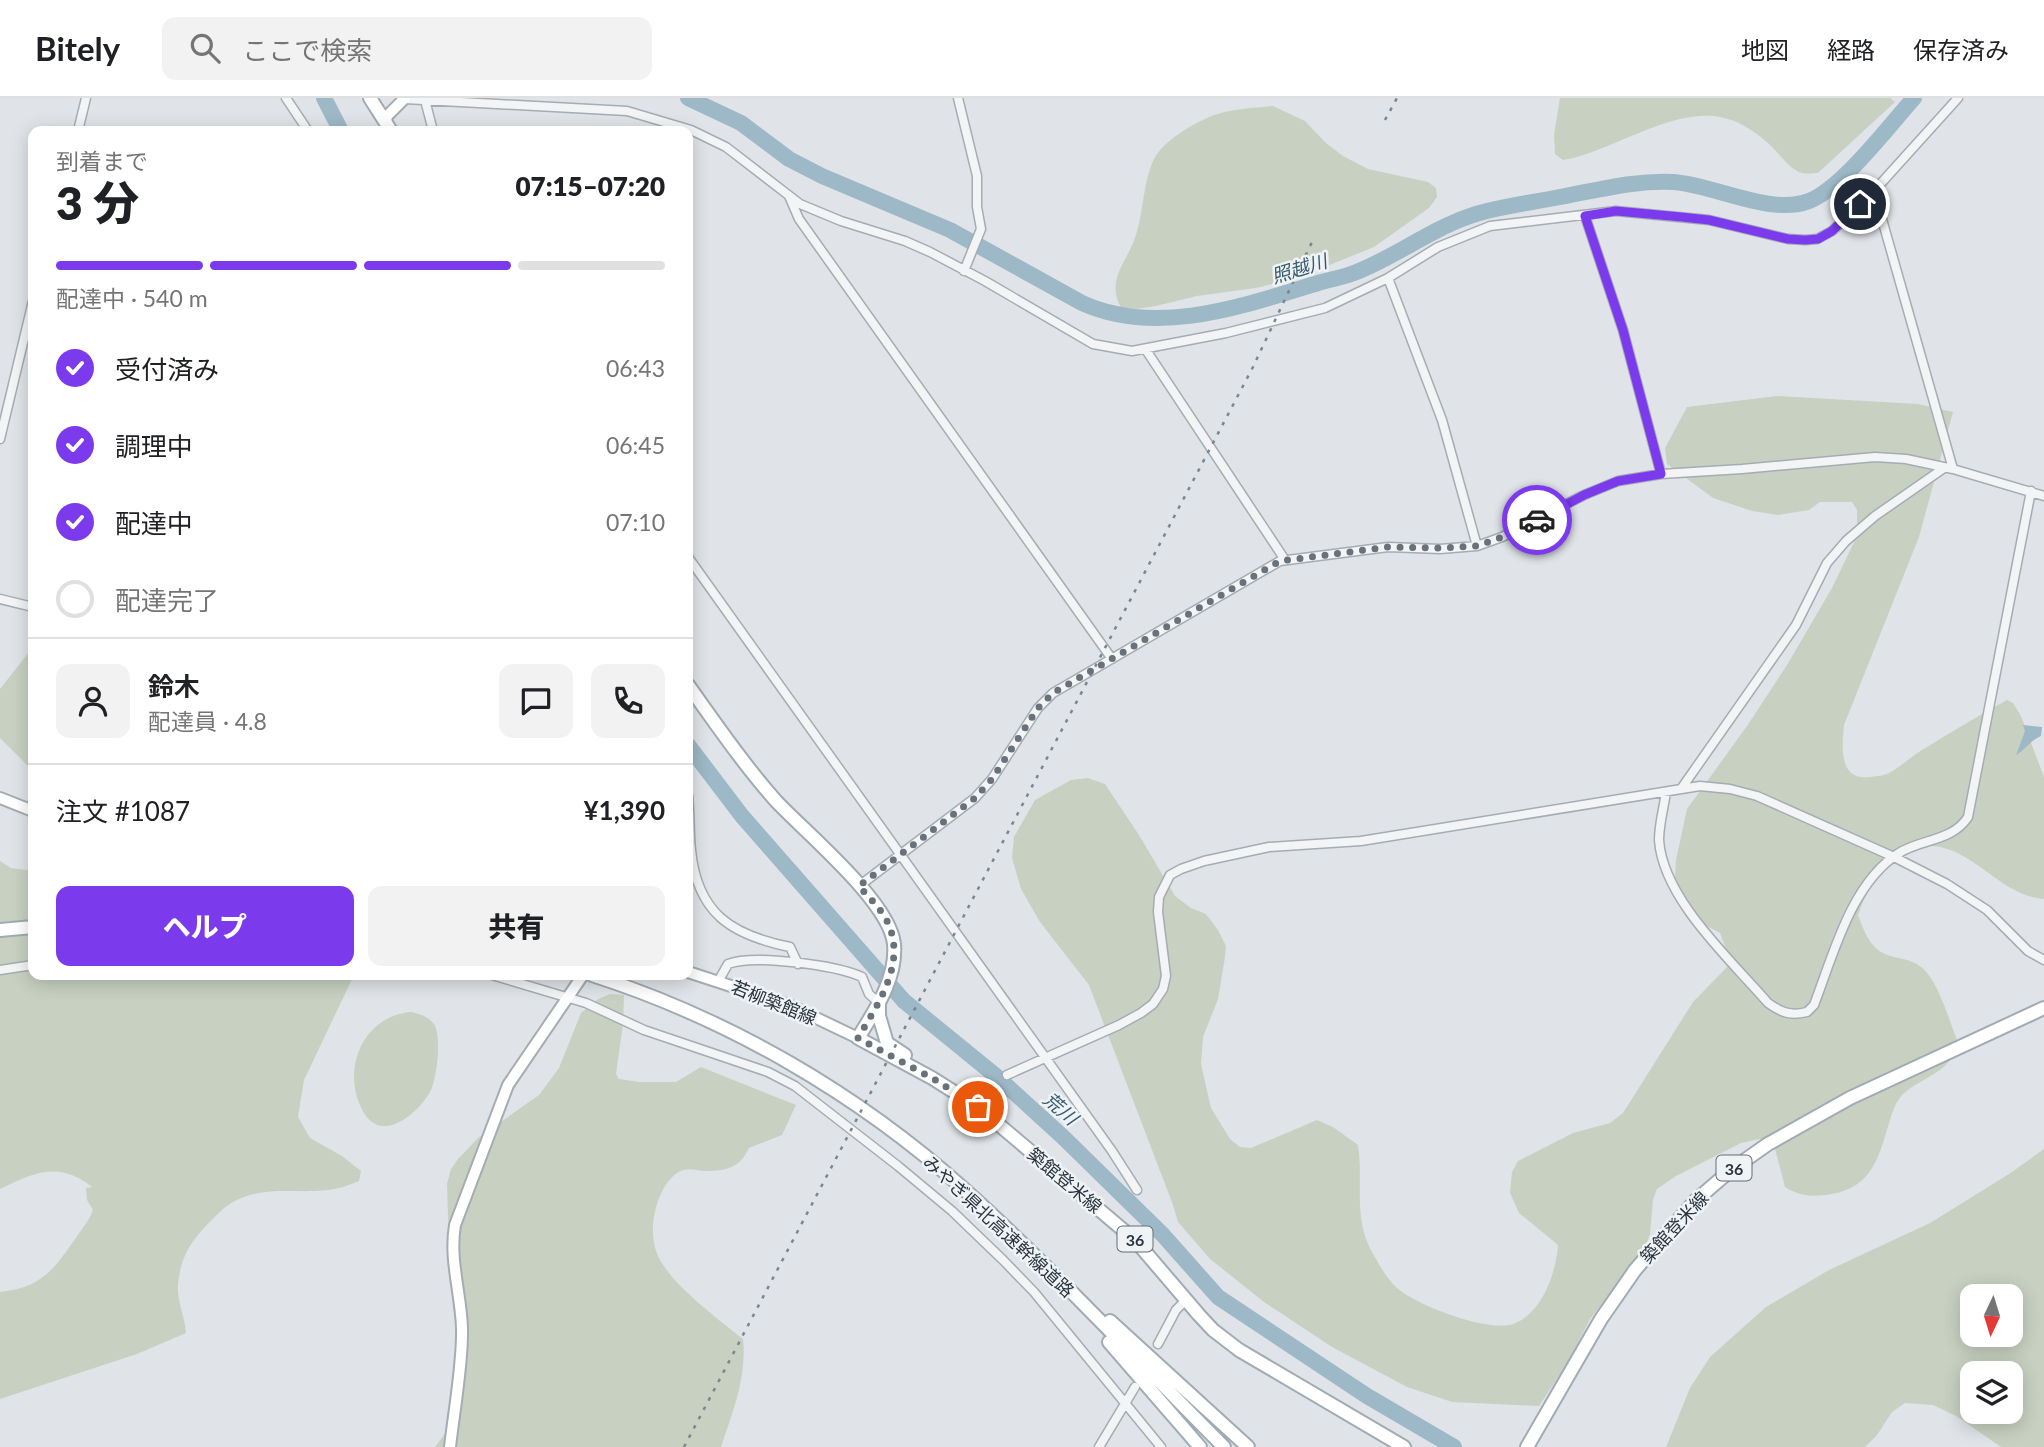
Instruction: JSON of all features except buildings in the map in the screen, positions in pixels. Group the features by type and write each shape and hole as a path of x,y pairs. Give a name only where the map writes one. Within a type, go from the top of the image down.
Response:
{"main road":[{"path":"370,98 387,126"},
{"path":"693,692 774,799 859,886 883,914 891,929 893,960 880,1000 858,1038"},
{"path":"0,930 28,927"},
{"name":"みやぎ県北高速幹線道路","path":"605,980 680,1008 770,1052 827,1086 920,1152 1008,1230 1224,1447"},
{"path":"880,1000 879,1016 887,1043 914,1061 932,1078"},
{"name":"築館登米線","path":"1527,1447 1601,1319 1635,1270 1687,1210 1731,1170 1768,1144 1850,1098 2044,1008"},
{"name":"築館登米線","path":"858,1038 932,1078 978,1107 1114,1220 1135,1240 1213,1330 1239,1350 1404,1447"},
{"path":"1008,1230 1200,1447"},
{"path":"1008,1230 1248,1447"}],"street":[{"path":"79,126 86,98"},
{"path":"286,98 305,126"},
{"path":"388,126 387,116 405,98 627,111 675,126"},
{"path":"958,98 977,176 977,207 981,229 964,271"},
{"path":"693,132 726,147 800,204 930,252 1093,344 1125,351 1239,330 1325,307 1388,278 1438,247 1472,231 1490,226 1616,211 1709,220 1788,239 1818,239 1832,231 1874,191 1958,98"},
{"path":"425,100 432,126"},
{"path":"1874,191 1949,468"},
{"path":"787,193 799,219 1112,659"},
{"path":"1585,216 1623,330 1661,474"},
{"path":"1388,278 1442,420 1477,546"},
{"path":"0,439 28,321"},
{"path":"1146,349 1285,559"},
{"path":"859,886 975,798 992,779 1038,708 1053,693 1285,559 1388,547 1477,546 1502,537 1584,495 1618,481 1661,474 1875,457 1906,459 1949,468 2044,496"},
{"path":"1681,789 1796,625 1827,563 1846,541 1874,516 1949,468"},
{"path":"1666,792 1659,838 1676,890 1694,917 1768,1003 1780,1012 1808,1012 1814,1005 1856,900 1871,878 1904,850 1956,831 1969,817 2031,491"},
{"path":"693,563 1138,1190"},
{"path":"0,598 28,606"},
{"path":"1007,1075 1130,1019 1153,1004 1163,989 1166,976 1158,897 1170,874 1181,869 1204,861 1269,847 1361,841 1681,789 1714,787 1757,796 1894,857 1967,895 1987,910 2028,951 2044,960"},
{"path":"0,798 28,809"},
{"path":"693,861 707,905 723,921 752,936 790,947 797,964"},
{"path":"719,980 727,964 748,958 797,964 862,977 869,994 880,1000"},
{"path":"0,970 28,966"},
{"name":"若柳築館線","path":"693,973 789,1005 858,1038"},
{"path":"511,980 569,995 644,1031 768,1072 802,1091 888,1157 952,1211 1034,1292 1161,1447"},
{"path":"450,1447 462,1329 455,1270 455,1225 508,1085 580,980"},
{"path":"1158,1344 1176,1310 1185,1300"},
{"path":"1099,1447 1135,1387"}],"green space":[{"path":"1560,98 1890,98 1895,102 1818,173 1808,174 1794,169 1750,129 1734,121 1713,116 1670,122 1563,160 1555,154 1554,134"},
{"path":"1273,106 1305,121 1343,156 1368,169 1428,182 1436,188 1437,197 1429,208 1374,247 1300,277 1156,306 1121,308 1116,282 1137,233 1147,179 1159,152 1180,133 1214,115"},
{"path":"1777,396 1918,404 1953,412 1919,537 1844,725 1844,760 1852,774 1860,777 1886,774 1986,711 2007,700 2013,703 2021,716 2044,777 2044,899 2014,890 1975,863 1948,849 1924,847 1890,864 1873,883 1858,915 1868,938 1879,951 1912,962 1927,973 1942,1001 1957,1040 1951,1059 1937,1072 1903,1094 1898,1101 1877,1159 1865,1177 1856,1185 1832,1194 1802,1194 1785,1187 1774,1145 1768,1139 1741,1143 1676,1176 1657,1189 1653,1200 1650,1234 1644,1251 1590,1319 1570,1359 1539,1406 1452,1402 1407,1387 1332,1347 1264,1302 1210,1259 1178,1222 1089,985 1040,922 1021,889 1012,858 1014,837 1035,800 1071,780 1088,778 1105,784 1175,896 1191,908 1206,914 1226,946 1218,999 1203,1037 1201,1064 1211,1108 1230,1139 1240,1147 1251,1148 1317,1120 1333,1127 1358,1145 1363,1227 1373,1254 1394,1285 1416,1300 1469,1321 1502,1326 1523,1319 1546,1291 1558,1245 1519,1213 1510,1193 1512,1172 1518,1161 1573,1133 1610,1123 1623,1113 1693,1002 1728,966 1729,957 1720,933 1695,920 1679,903 1675,878 1676,860 1687,809 1787,665 1832,588 1857,536 1857,510 1852,502 1820,502 1809,510 1778,515 1752,511 1713,498 1667,464 1665,448 1687,407"},
{"path":"28,653 28,766 0,738 0,689"},
{"path":"0,861 11,868 28,870 28,980 352,980 304,1080 298,1117 310,1138 342,1156 361,1171 359,1181 340,1188 256,1194 233,1202 221,1210 193,1241 181,1268 178,1291 186,1333 137,1354 0,1399 0,1292 26,1287 52,1269 93,1210 87,1200 86,1188 92,1187 69,1174 36,1174 0,1189"},
{"path":"610,994 624,995 616,1074 619,1079 676,1082 701,1067 796,1105 782,1135 749,1148 737,1164 719,1170 686,1169 675,1175 663,1190 655,1212 654,1242 664,1267 696,1300 743,1339 741,1380 721,1447 435,1447 446,1432 456,1408 459,1364 448,1215 447,1184 451,1169 478,1138 539,1095 559,1068 581,1013 598,999"},
{"path":"411,1012 429,1019 436,1030 438,1058 433,1086 409,1116 390,1126 381,1126 372,1122 364,1113 357,1097 355,1065 368,1035 379,1024 394,1016"},
{"path":"2044,1149 2044,1447 2001,1447 1968,1424 2023,1424 2023,1361 1960,1361 1960,1419 1933,1405 1905,1403 1892,1412 1877,1435 1865,1447 1666,1447 1690,1388 1710,1357 1766,1307 1829,1270 1930,1223"}],"water":[{"path":"2023,725 2042,727 2041,736 2016,755 2025,731"}],"waterway":[{"name":"荒川","path":"324,98 338,126"},
{"name":"照越川","path":"688,98 741,123 789,159 822,176 950,230 1082,303 1111,313 1170,318 1260,301 1349,275 1470,216 1603,189 1631,184 1674,182 1778,205 1809,201 1822,194 1850,170 1914,98"},
{"name":"荒川","path":"693,752 742,816 904,1001 996,1076 1063,1137 1163,1235 1218,1297 1367,1396 1454,1447"}],"railway":[{"path":"1385,120 1397,98"},
{"path":"684,1447 1253,367 1312,242"}],"way so far":[{"path":"978,1107 932,1078 858,1038 889,980 894,945 891,929 883,914 859,886 975,798 992,779 1038,708 1053,693 1280,561 1388,547 1477,546 1537,520"}],"route":[{"path":"1537,520 1584,495 1618,481 1661,474 1623,330 1585,216 1616,211 1709,220 1788,239 1805,240 1818,239 1832,231 1860,204"}]}
